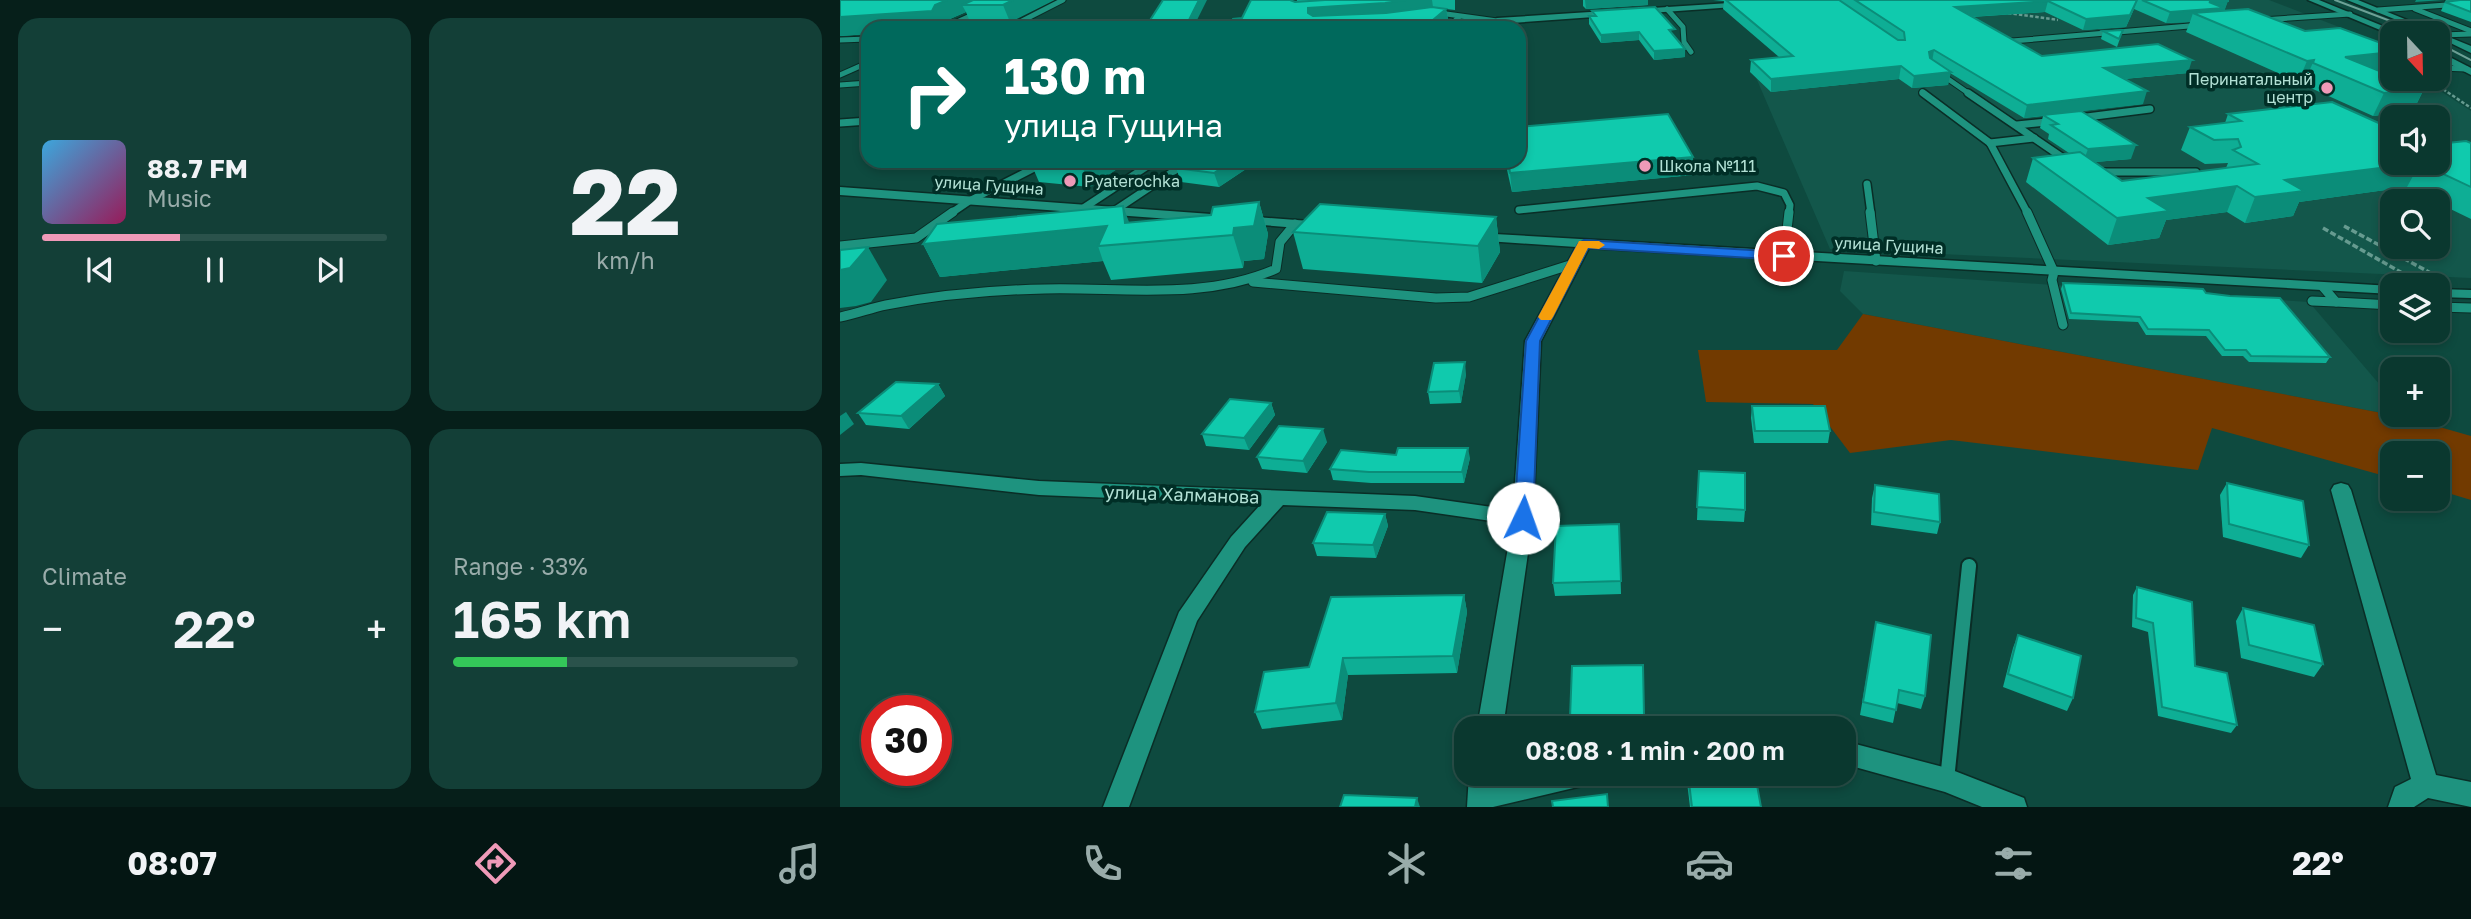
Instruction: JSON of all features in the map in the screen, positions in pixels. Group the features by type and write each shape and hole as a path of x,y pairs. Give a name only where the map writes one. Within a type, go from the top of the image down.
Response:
{"street":[{"path":"2312,0 2380,26"},
{"path":"2351,0 2406,21"},
{"path":"1497,21 1752,2"},
{"path":"2450,40 2471,50"},
{"path":"2450,60 2469,70"},
{"name":"улица Гущина","path":"840,191 1336,227"},
{"name":"улица Гущина","path":"1460,236 2380,289"},
{"path":"1492,716 1523,518 1533,341 1584,244"},
{"path":"2450,293 2471,294"},
{"name":"улица Халманова","path":"840,470 861,469 1039,488 1415,503 1523,518"},
{"path":"2342,491 2426,785"},
{"path":"1116,807 1187,618 1238,542 1278,498"},
{"path":"1856,755 1947,780 2014,807"},
{"path":"2401,807 2404,796 2426,785 2471,795"},
{"path":"1480,792 1514,786"}],"lane":[{"path":"960,21 1006,0"},
{"path":"1022,21 1063,0"},
{"path":"2448,0 2460,4"},
{"path":"2378,10 2471,3"},
{"path":"2410,7 2471,32"},
{"path":"1667,9 1683,27 1684,43 1691,52"},
{"path":"1422,13 1453,14 1497,21"},
{"path":"2259,20 2350,14"},
{"path":"1455,21 1459,17"},
{"path":"2011,41 2208,24"},
{"path":"2450,33 2471,32"},
{"path":"840,40 861,38"},
{"path":"840,75 861,65"},
{"path":"1932,68 2080,169"},
{"path":"2450,69 2469,70"},
{"path":"840,85 861,84"},
{"path":"1922,92 1990,143 2018,192 2054,272 2052,280 2063,325"},
{"path":"2017,125 2150,109"},
{"path":"840,123 861,122"},
{"path":"1990,143 2034,138"},
{"path":"840,246 916,238 968,201 1034,168"},
{"path":"1082,209 1144,168"},
{"path":"1114,211 1178,168"},
{"path":"2092,172 2198,172"},
{"path":"1867,184 1876,261"},
{"path":"1519,210 1769,187 1784,193 1790,205 1784,256"},
{"path":"1248,282 1276,270 1280,242 1295,224"},
{"path":"840,317 894,304 967,295 1045,289 1104,291 1222,286 1248,282 1436,298 1469,297 1573,264"},
{"path":"2323,287 2336,302"},
{"path":"2312,301 2380,304"},
{"path":"2450,307 2471,308"},
{"path":"1947,780 1969,566"}],"path":[{"path":"2002,10 2011,14 2063,21"},
{"path":"2446,91 2471,108"},
{"path":"2323,229 2411,278 2441,279 2344,226"}],"shaded area":[{"path":"1854,0 2269,0 2347,30 2380,51 2380,91 2440,91 2471,111 2471,278 2450,277 2450,273 2380,274 1830,249 1751,66 1924,49"},
{"path":"1844,271 2309,302 2380,385 2380,413 1863,314 1840,291"},
{"path":"1863,314 2380,413 2380,427 2440,427 2471,436 2471,500 2450,494 2450,441 2380,441 2380,475 2212,428 2198,470 1951,440 1850,453 1813,404 1706,402 1698,350 1837,350"}],"building":[{"path":"840,0 947,0 935,5 932,11 840,17"},
{"path":"973,0 1013,0 1003,5 962,5"},
{"path":"1163,0 1199,0 1188,21 1150,21"},
{"path":"1251,0 1406,0 1308,8 1308,13 1313,16 1386,13 1432,7 1446,9 1432,21 1232,21 1242,18"},
{"path":"1726,0 1839,0 1898,40 1905,40 1904,32 1855,0 2137,0 2130,15 2086,19 2048,1 1955,7 2042,56 2158,44 2192,60 2104,68 2147,91 2027,105 1934,50 1929,52 1930,58 1951,72 1914,76 1901,66 1771,79 1751,60 1793,56"},
{"path":"2142,0 2228,1 2209,2 2224,8 2170,12"},
{"path":"2471,0 2471,12 2445,2"},
{"path":"1655,7 1675,29 1669,30 1685,49 1654,51 1639,32 1601,35 1589,16 1596,16 1592,11"},
{"path":"2248,9 2305,31 2340,28 2380,43 2380,53 2345,57 2380,71 2380,91 2404,91 2384,93 2313,63 2314,60 2307,61 2193,13"},
{"path":"2123,30 2119,39 2103,31"},
{"path":"2332,102 2380,124 2380,168 2285,180 2304,191 2255,197 2237,186 2148,198 2169,211 2117,218 2033,158 2080,152 2122,181 2258,164 2233,150 2241,147 2238,139 2214,140 2190,127 2241,121 2228,114"},
{"path":"2081,111 2136,145 2088,149 2051,125 2058,124 2043,115"},
{"path":"1668,114 1693,157 1510,173 1509,168 1526,168 1526,126"},
{"path":"2450,143 2471,143 2471,187 2446,175 2450,175"},
{"path":"1176,168 1222,168 1214,173"},
{"path":"1259,202 1254,226 1234,228 1233,235 1098,246 1107,226 923,244 937,224 1123,206 1125,223 1211,215 1213,207"},
{"path":"1320,204 1496,217 1478,246 1293,232"},
{"path":"868,247 850,268 840,270 840,250"},
{"path":"2063,283 2203,289 2206,293 2230,296 2280,298 2330,357 2251,356 2246,350 2225,350 2209,330 2148,329 2140,317 2071,313"},
{"path":"1465,362 1459,391 1428,392 1434,363"},
{"path":"896,382 938,384 901,416 858,413"},
{"path":"1230,399 1271,403 1244,438 1202,434"},
{"path":"1752,406 1825,406 1830,431 1755,431"},
{"path":"1279,426 1323,429 1303,461 1257,457"},
{"path":"1398,448 1468,448 1462,472 1369,472 1330,469 1341,450 1396,455"},
{"path":"1699,471 1745,473 1745,510 1697,507"},
{"path":"2227,483 2303,501 2309,545 2229,524"},
{"path":"1875,485 1939,494 1940,522 1874,512"},
{"path":"1327,512 1385,514 1373,545 1313,543"},
{"path":"1619,524 1621,581 1553,583 1556,526"},
{"path":"2137,587 2192,602 2195,666 2227,673 2237,725 2162,707 2153,623 2136,618"},
{"path":"1464,595 1453,656 1343,658 1336,703 1255,712 1264,672 1309,667 1331,597"},
{"path":"2243,608 2314,625 2323,664 2249,645"},
{"path":"1876,622 1931,635 1925,696 1899,690 1896,710 1863,702"},
{"path":"2018,635 2081,656 2073,698 2008,674"},
{"path":"1643,665 1644,715 1570,716 1572,666"},
{"path":"1689,786 1757,786 1761,807 1692,807"},
{"path":"1607,794 1608,807 1553,807 1552,801"},
{"path":"1344,795 1417,798 1415,807 1340,807"}],"tram line":[{"path":"2335,0 2390,21"},
{"path":"2450,49 2471,60"}],"slow traffic":[{"path":"1546,317 1584,244 1599,245"}],"place":[{"name":"Перинатальный центр","path":"2327,88"},
{"name":"Школа №111","path":"1645,166"},
{"name":"Pyaterochka","path":"1070,181"}],"route":[{"path":"1523,518 1533,341 1584,244 1784,256"}]}
